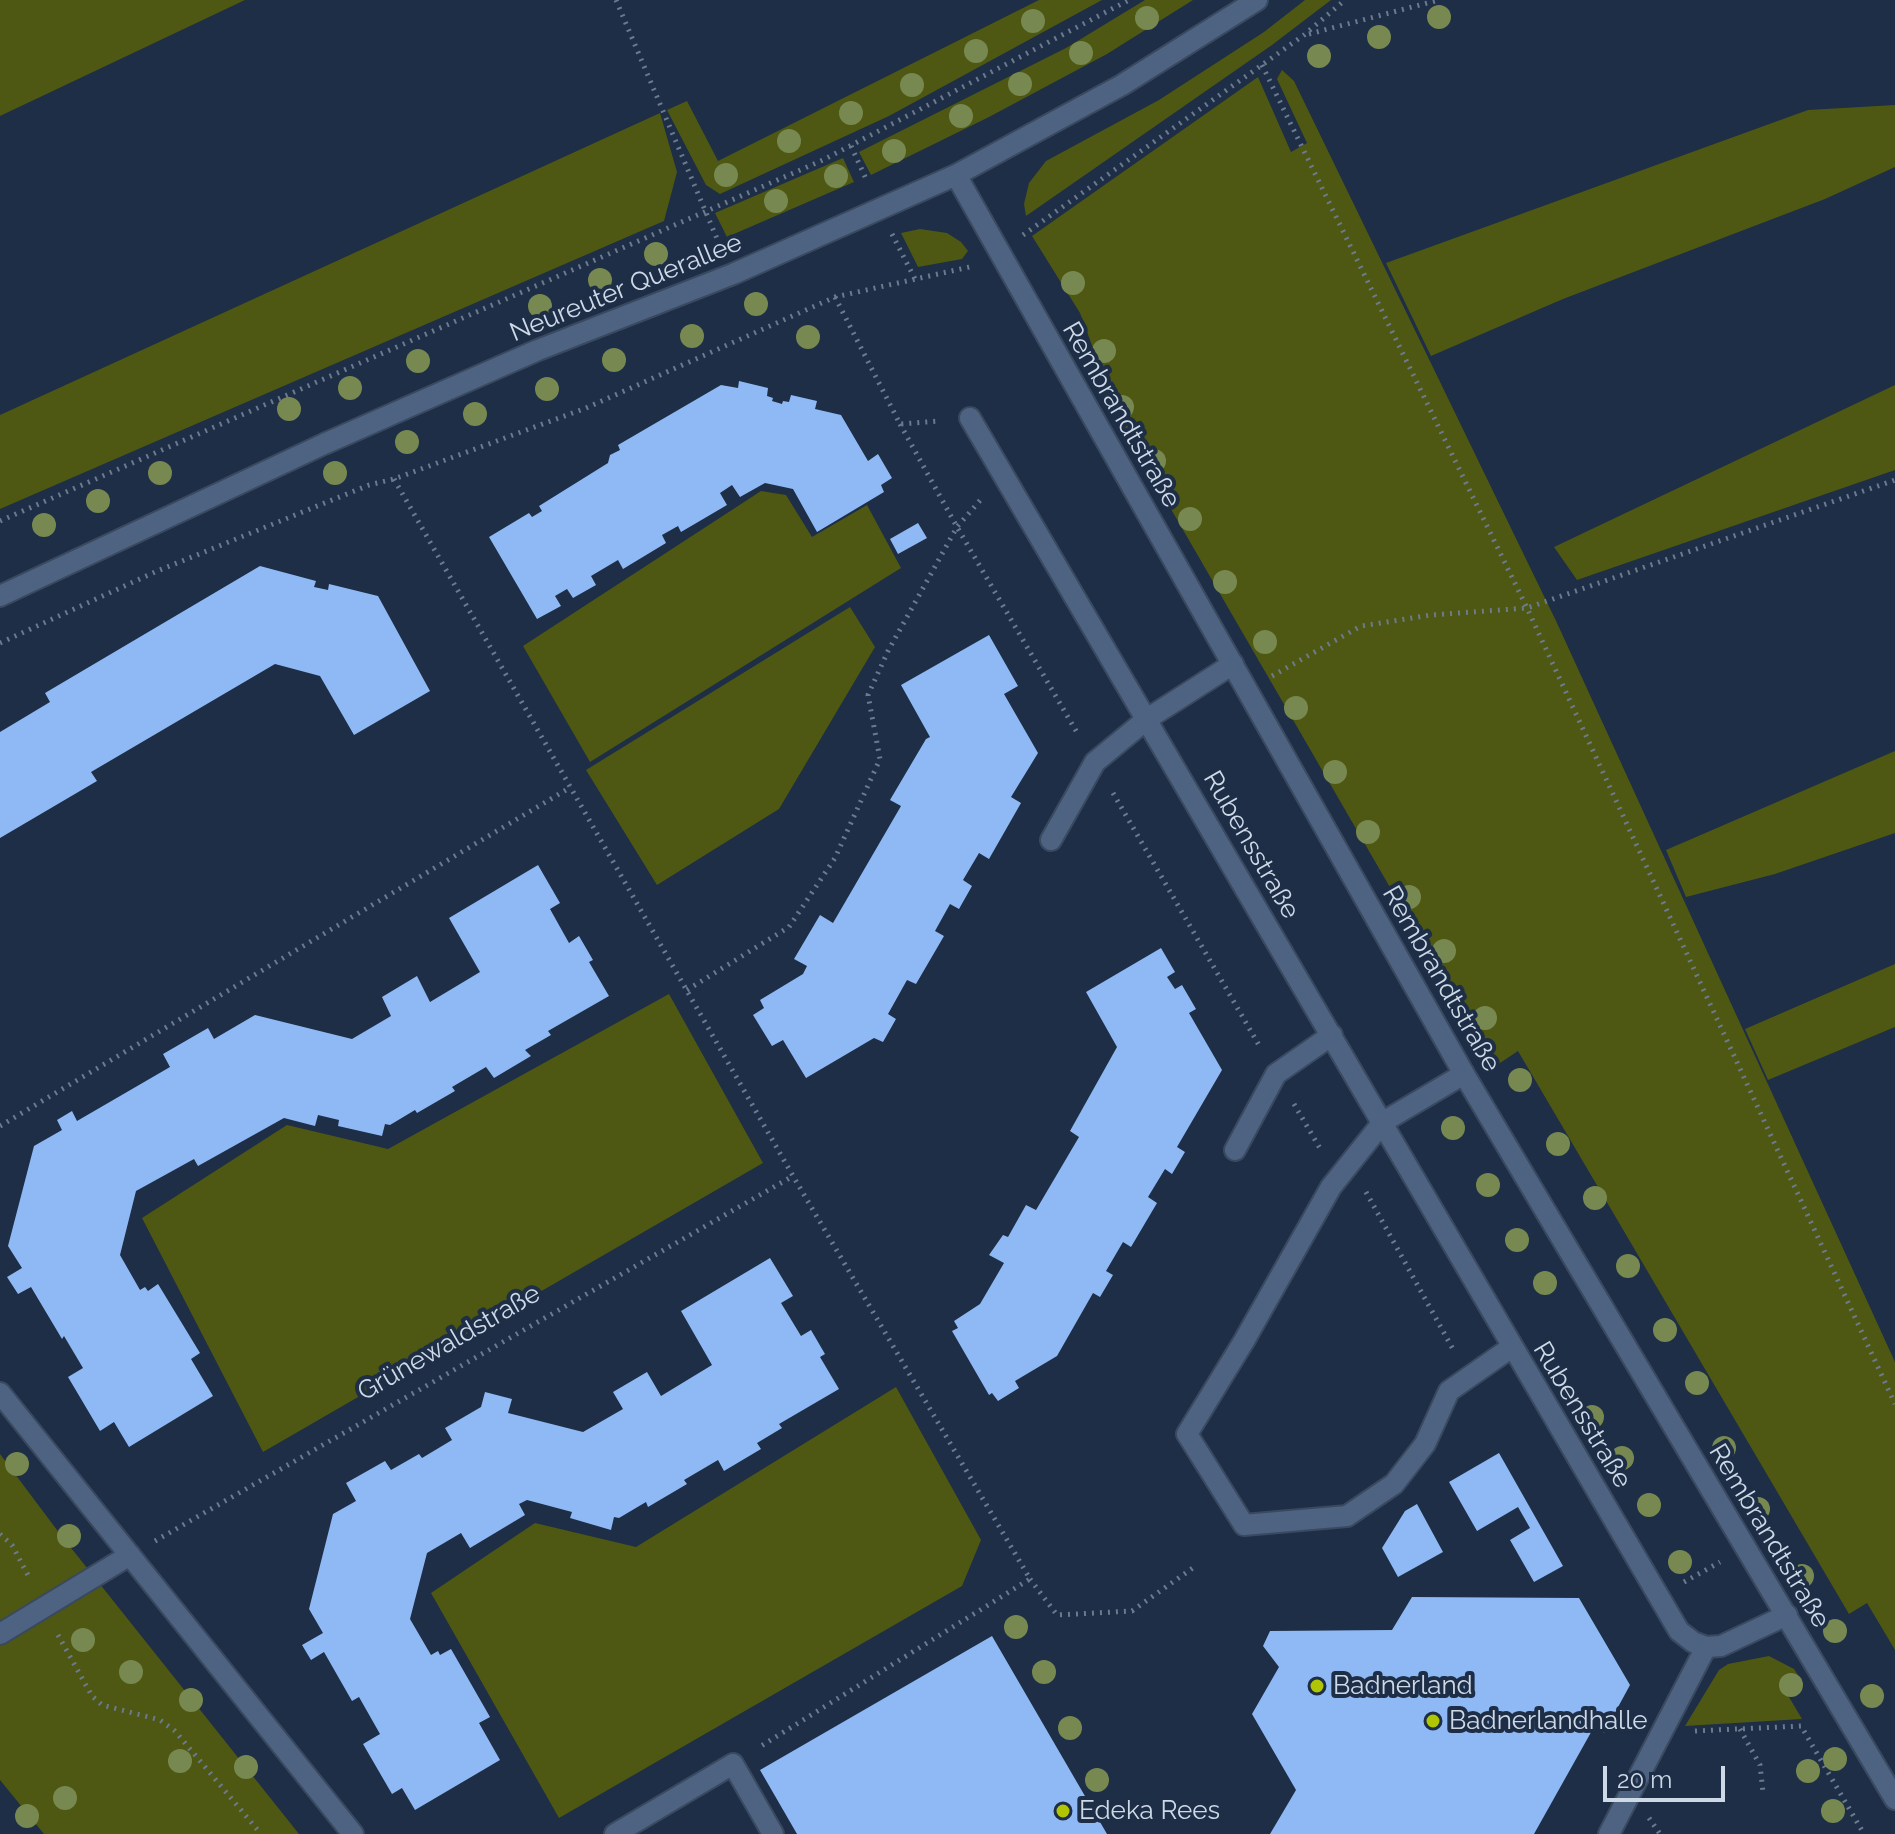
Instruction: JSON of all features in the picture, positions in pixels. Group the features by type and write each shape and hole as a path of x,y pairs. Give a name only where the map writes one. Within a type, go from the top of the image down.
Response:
{"street":[{"name":"Neureuter Querallee","path":"0,596 324,444 538,350 733,274 956,175 1122,85 1257,0"},
{"name":"Rembrandtstraße","path":"956,175 1464,1074 1895,1799"},
{"name":"Rubensstraße","path":"970,418 1679,1631 1706,1647"},
{"path":"1051,840 1095,762 1147,719 1233,664"},
{"path":"1235,1150 1276,1074 1332,1035"},
{"path":"1464,1074 1383,1122 1344,1171 1187,1434 1244,1525 1347,1516 1394,1484 1425,1444 1449,1391 1512,1347"},
{"path":"0,1393 353,1834"},
{"path":"0,1634 130,1555"},
{"path":"1609,1834 1706,1647 1721,1646 1787,1615"},
{"path":"615,1834 733,1764 773,1834"}],"path":[{"path":"616,0 733,274"},
{"path":"0,521 823,160 1129,0"},
{"path":"0,643 155,572 369,485 394,479 586,408 835,297 970,269 999,252 1304,35 1345,0"},
{"path":"1304,35 1439,0"},
{"path":"1262,65 1527,608 1895,1404"},
{"path":"835,297 957,527 1276,1074 1344,1171 1468,1376"},
{"path":"900,424 970,418"},
{"path":"687,990 789,927 835,858 880,759 868,695 888,651 957,527 1004,474"},
{"path":"394,479 793,1176 1030,1579 1057,1615 1132,1611 1197,1565"},
{"path":"1248,691 1361,626 1431,615 1527,608 1895,480"},
{"path":"0,1126 571,787"},
{"name":"Grünewaldstraße","path":"130,1555 793,1176"},
{"path":"0,1534 12,1545 76,1671 92,1696 102,1705 160,1720 175,1731 261,1834"},
{"path":"1659,1596 1746,1547"},
{"path":"733,1764 1030,1579"},
{"path":"1662,1733 1801,1726 1864,1834"},
{"path":"1740,1729 1760,1765 1763,1792"}],"green space":[{"path":"0,0 245,0 0,116"},
{"path":"1039,0 1102,0 889,116 720,194 706,185 667,110 687,101 718,161"},
{"path":"1145,0 1193,0 1107,54 871,175 859,152 1066,48"},
{"path":"1305,0 1331,0 1272,45 1026,216 1024,204 1029,183 1046,161 1159,100 1264,32"},
{"path":"1282,70 1294,81 1557,623 1895,1362 1895,1650 1867,1603 1849,1614 1518,1051 1494,1067 1120,421 1080,313 1032,236 1258,77 1291,152 1307,143 1277,79"},
{"path":"1895,105 1895,167 1825,199 1563,299 1431,356 1386,263 1808,110"},
{"path":"660,113 677,172 664,221 0,509 0,415"},
{"path":"843,158 854,182 727,237 715,213"},
{"path":"920,229 947,233 968,251 962,259 918,267 901,233"},
{"path":"1895,385 1895,470 1577,580 1554,547"},
{"path":"761,491 786,495 812,537 867,505 901,568 590,762 523,646"},
{"path":"850,607 875,647 779,809 657,885 586,770"},
{"path":"1895,751 1895,833 1775,874 1686,897 1666,850"},
{"path":"1895,964 1895,1027 1768,1080 1745,1029"},
{"path":"669,994 763,1163 263,1452 142,1218 287,1125 388,1149"},
{"path":"896,1387 981,1540 962,1586 559,1818 431,1593 535,1523 636,1547"},
{"path":"0,1454 299,1834 44,1834 0,1780"},
{"path":"1769,1656 1794,1669 1802,1681 1786,1692 1802,1719 1685,1726 1719,1670 1728,1664"}],"building":[{"path":"739,381 768,388 767,396 773,398 772,401 782,404 783,401 789,402 791,395 817,401 815,409 841,415 868,461 878,454 892,478 881,485 884,492 817,532 793,489 765,483 740,497 732,485 720,493 727,505 681,532 678,526 662,535 666,543 623,569 618,560 591,576 596,585 573,598 567,589 555,596 561,606 537,619 489,537 529,513 532,517 542,511 539,506 608,463 610,455 620,450 618,445 721,385 738,388"},
{"path":"918,523 927,538 898,554 890,539"},
{"path":"260,566 316,581 314,587 328,590 329,584 378,596 430,691 354,735 320,676 275,664 91,772 97,781 0,838 0,732 50,702 45,693"},
{"path":"989,635 1018,686 1004,694 1038,753 1011,797 1021,803 989,859 979,853 963,880 972,886 959,909 950,904 935,931 944,936 916,984 907,980 888,1014 896,1019 883,1042 874,1038 806,1078 783,1040 772,1046 753,1015 764,1008 760,1000 803,974 807,966 794,959 820,915 833,923 901,806 890,800 930,737 901,685"},
{"path":"538,865 560,903 550,909 569,943 579,936 593,960 589,962 609,996 548,1031 551,1035 525,1050 531,1056 494,1078 486,1067 452,1087 455,1091 417,1113 415,1110 390,1125 385,1124 382,1136 338,1126 339,1120 318,1115 315,1126 284,1118 198,1166 194,1159 136,1191 120,1255 140,1290 145,1287 148,1291 158,1284 200,1353 191,1359 213,1396 129,1447 114,1422 100,1431 68,1377 83,1368 64,1336 62,1339 31,1287 18,1294 7,1277 22,1268 8,1246 34,1146 62,1130 57,1120 72,1111 77,1121 170,1067 163,1054 208,1028 214,1039 255,1015 352,1039 391,1016 382,997 417,976 430,1002 480,972 449,918"},
{"path":"1161,948 1175,972 1167,977 1175,989 1182,985 1196,1009 1189,1013 1222,1070 1177,1147 1185,1152 1172,1174 1165,1169 1148,1197 1157,1203 1131,1247 1123,1242 1106,1271 1113,1275 1100,1297 1093,1293 1057,1356 1015,1381 1019,1388 998,1401 992,1393 989,1395 952,1331 958,1328 954,1321 980,1304 1004,1263 989,1255 1003,1235 1008,1237 1026,1205 1036,1210 1079,1137 1070,1131 1117,1047 1086,992"},
{"path":"770,1258 793,1296 781,1303 801,1336 811,1330 825,1354 820,1357 839,1389 779,1424 782,1428 757,1443 761,1449 724,1471 718,1460 684,1480 687,1484 648,1507 646,1502 619,1518 614,1517 611,1530 570,1518 572,1512 527,1500 519,1504 525,1515 470,1548 461,1533 427,1553 410,1619 431,1655 438,1651 440,1655 451,1649 490,1717 479,1723 500,1760 415,1810 402,1788 392,1794 363,1744 380,1734 359,1697 352,1701 324,1652 311,1660 302,1645 323,1633 309,1609 333,1514 356,1501 346,1483 385,1461 391,1470 419,1454 422,1458 452,1440 445,1428 481,1407 485,1392 512,1399 508,1413 583,1432 623,1409 613,1392 647,1372 661,1396 712,1365 681,1311"},
{"path":"1499,1453 1563,1566 1534,1582 1510,1540 1530,1528 1518,1507 1477,1531 1449,1482"},
{"path":"1417,1504 1443,1552 1398,1577 1382,1548 1405,1511"},
{"name":"Badnerlandhalle","path":"1412,1597 1579,1598 1630,1685 1604,1733 1594,1727 1534,1834 1270,1834 1296,1790 1252,1714 1279,1667 1263,1646 1270,1631 1392,1630"},
{"path":"992,1636 1107,1834 797,1834 760,1770"}],"place":[{"name":"Badnerland","path":"1317,1686"},
{"name":"Badnerlandhalle","path":"1433,1721"},
{"name":"Edeka Rees","path":"1063,1811"}]}
